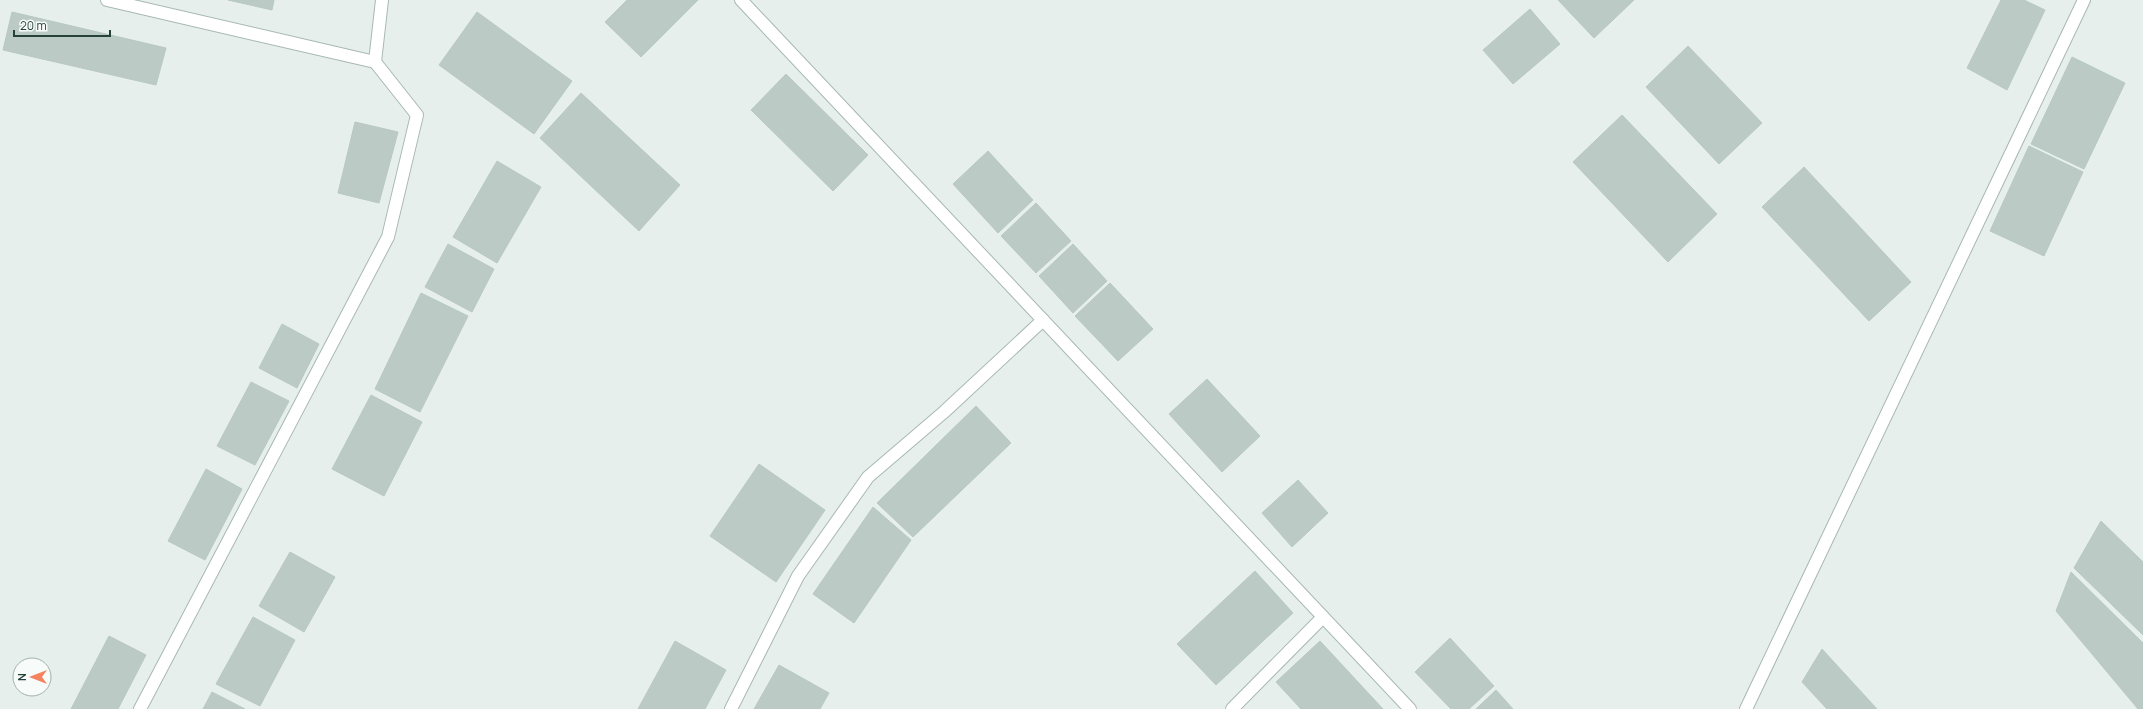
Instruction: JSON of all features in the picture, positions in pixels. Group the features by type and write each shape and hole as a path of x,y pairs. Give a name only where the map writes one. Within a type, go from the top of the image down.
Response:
{"street":[{"path":"107,0 375,62 418,115 388,237 140,709"},
{"path":"375,62 382,0"},
{"path":"741,0 1410,709"},
{"path":"1746,709 2084,0"},
{"path":"731,709 798,576 868,477 944,412 1043,320"},
{"path":"1232,709 1323,617"}],"building":[{"path":"228,0 274,0 272,10"},
{"path":"627,0 698,0 641,57 605,22"},
{"path":"1558,0 1634,0 1594,38"},
{"path":"2001,0 2024,0 2045,10 2007,90 1967,68"},
{"path":"1530,9 1560,44 1513,84 1483,50"},
{"path":"12,12 166,48 156,85 3,50"},
{"path":"477,12 572,81 534,134 439,65"},
{"path":"1688,46 1762,123 1719,164 1646,87"},
{"path":"2072,57 2125,83 2084,169 2031,144"},
{"path":"786,74 868,155 833,191 751,110"},
{"path":"581,93 680,185 639,231 540,138"},
{"path":"1622,115 1717,214 1668,262 1573,162"},
{"path":"355,122 398,132 379,203 338,193"},
{"path":"2029,146 2083,172 2044,256 1990,231"},
{"path":"988,151 1033,200 998,233 953,184"},
{"path":"497,161 541,187 497,263 453,237"},
{"path":"1804,167 1911,282 1869,321 1762,207"},
{"path":"1036,203 1071,241 1036,273 1001,236"},
{"path":"448,244 494,269 472,312 425,287"},
{"path":"1073,244 1107,281 1073,313 1039,276"},
{"path":"1110,283 1153,329 1118,361 1075,316"},
{"path":"421,293 468,316 420,412 375,389"},
{"path":"282,324 319,344 297,388 259,368"},
{"path":"1207,379 1260,436 1222,472 1169,414"},
{"path":"251,382 289,401 255,465 217,446"},
{"path":"371,395 422,422 384,496 332,469"},
{"path":"976,406 1011,443 913,537 877,503"},
{"path":"759,464 825,510 776,582 710,536"},
{"path":"206,469 242,489 205,560 168,541"},
{"path":"1298,480 1328,513 1292,547 1262,513"},
{"path":"873,507 911,540 854,623 813,594"},
{"path":"2101,521 2143,562 2143,635 2074,568"},
{"path":"290,552 335,577 304,632 259,606"},
{"path":"1255,571 1293,613 1216,685 1177,644"},
{"path":"2071,572 2143,643 2143,709 2138,709 2056,611"},
{"path":"253,617 295,640 260,706 216,684"},
{"path":"109,636 146,655 118,709 71,709"},
{"path":"1450,638 1494,686 1469,709 1451,709 1415,672"},
{"path":"675,641 726,670 705,709 638,709"},
{"path":"1320,641 1383,709 1301,709 1276,682"},
{"path":"1822,649 1877,709 1827,709 1802,682"},
{"path":"779,665 829,693 820,709 754,709"},
{"path":"1496,690 1513,709 1476,709"},
{"path":"212,692 245,709 203,709"}]}
